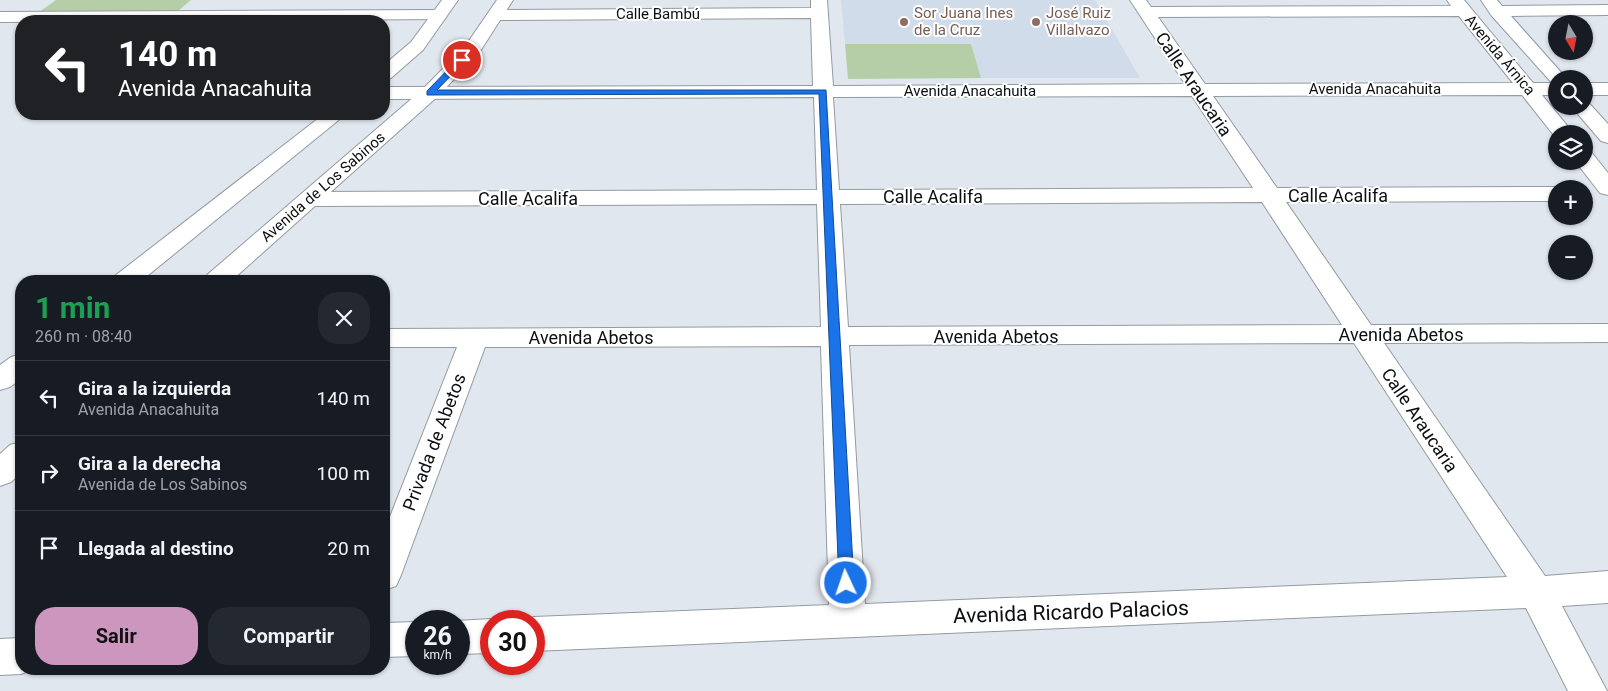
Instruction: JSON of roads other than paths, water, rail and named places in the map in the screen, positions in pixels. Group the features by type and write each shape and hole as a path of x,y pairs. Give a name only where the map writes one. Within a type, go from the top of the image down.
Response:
{"street":[{"path":"26,15 47,0"},
{"path":"390,69 417,46 450,0"},
{"path":"1142,6 1459,5"},
{"name":"Avenida Árnica","path":"1459,5 1557,125"},
{"path":"1493,5 1608,10"},
{"name":"Avenida Árnica","path":"1493,5 1550,70"},
{"name":"Calle Araucaria","path":"1142,6 1536,592 1588,691"},
{"name":"Calle Bambú","path":"500,7 819,7"},
{"name":"Avenida de Los Sabinos","path":"223,275 430,93 473,49 500,7"},
{"path":"819,7 848,621"},
{"path":"390,15 439,15"},
{"path":"0,17 15,17"},
{"path":"0,33 15,23"},
{"path":"1593,89 1608,88"},
{"name":"Avenida Anacahuita","path":"390,93 1548,89"},
{"path":"1590,115 1608,137"},
{"path":"133,275 328,120"},
{"path":"1593,169 1608,188"},
{"name":"Calle Acalifa","path":"310,198 1548,194"},
{"path":"1593,194 1608,194"},
{"name":"Avenida Abetos","path":"390,338 1608,333"},
{"name":"Privada de Abetos","path":"390,559 474,337"},
{"path":"0,380 15,369"},
{"path":"0,473 15,459"},
{"name":"Avenida Ricardo Palacios","path":"545,634 1536,592 1608,587"},
{"path":"390,640 405,639"},
{"path":"0,657 15,656"}],"place":[{"name":"Sor Juana Ines de la Cruz","path":"904,22"},
{"name":"José Ruiz Villalvazo","path":"1036,22"}]}
